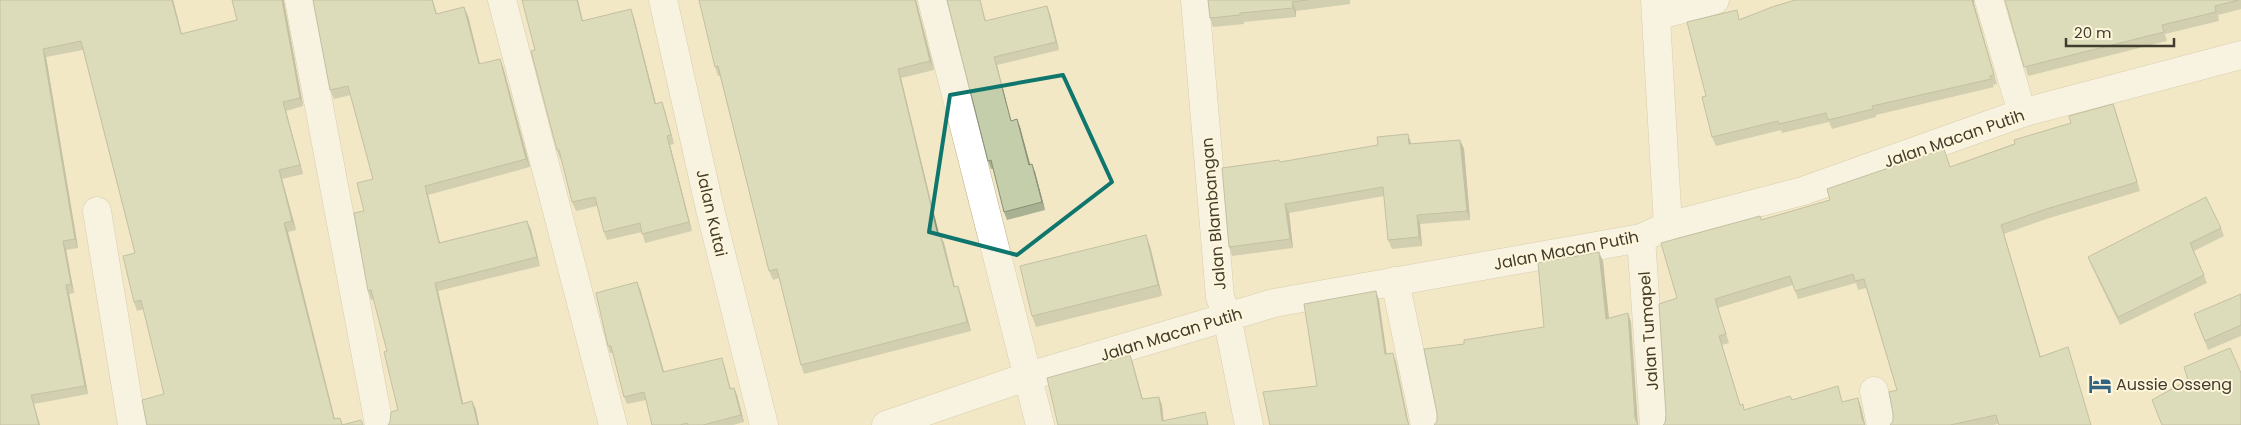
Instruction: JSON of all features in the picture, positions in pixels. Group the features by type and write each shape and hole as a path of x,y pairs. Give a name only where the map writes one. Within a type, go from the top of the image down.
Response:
{"street":[{"path":"299,0 379,425"},
{"path":"502,0 613,425"},
{"name":"Jalan Kutai","path":"663,0 710,209 764,425"},
{"path":"932,0 1026,377 1040,425"},
{"name":"Jalan Blambangan","path":"1195,0 1220,297 1227,317 1249,425"},
{"path":"1668,226 1656,8 1715,0"},
{"path":"1989,0 2022,113"},
{"name":"Jalan Macan Putih","path":"886,425 1026,377 1274,303 1641,238 1668,226 1802,191 2022,113 2238,64"},
{"path":"97,211 132,425"},
{"name":"Jalan Tumapel","path":"1641,238 1654,425"},
{"path":"1395,281 1426,425"},
{"path":"1874,391 1881,425"}],"highlighted area":[{"path":"1063,75 1112,182 1017,255 929,232 950,95"}],"building":[{"path":"0,0 172,0 181,34 237,20 232,0 282,0 300,98 283,102 300,165 279,170 292,221 284,223 334,419 340,418 342,425 147,425 142,400 164,394 141,300 134,302 123,256 135,253 81,41 43,49 75,239 63,241 71,284 66,285 85,386 31,395 39,425 0,425"},
{"path":"313,0 432,0 436,14 464,7 479,64 500,59 526,159 425,186 439,243 527,221 537,257 435,283 462,404 472,401 478,425 388,425 391,412 398,410 384,352 387,351 371,290 368,291 354,213 364,211 357,183 373,179 348,86 330,90"},
{"path":"522,0 577,0 582,21 631,9 655,104 662,102 671,135 667,136 689,222 642,234 640,223 604,232 595,197 572,202 531,51 535,50"},
{"path":"699,0 915,0 930,61 898,69 938,235 940,234 954,287 958,286 967,322 801,365 777,269 769,271 718,66 715,67"},
{"path":"947,0 980,0 985,21 1047,6 1056,42 994,57 1011,121 1017,119 1029,165 1032,164 1042,202 1004,212 991,160 988,161"},
{"path":"1208,0 1308,0 1292,2 1293,8 1210,18"},
{"path":"1795,0 1972,0 1994,75 1990,76 1991,79 1872,106 1873,109 1828,120 1826,113 1779,124 1778,121 1712,137 1702,97 1706,96 1687,22 1737,10 1739,20"},
{"path":"2005,0 2239,0 2215,6 2216,12 2162,25 2164,32 2024,67"},
{"path":"2113,104 2137,182 2043,210 2001,225 2040,357 2068,347 2091,425 1999,425 1996,415 1950,425 1890,425 1893,421 1893,413 1889,392 1897,390 1864,279 1855,281 1853,274 1795,291 1790,276 1715,299 1726,334 1719,336 1740,405 1743,404 1744,410 1790,396 1792,400 1838,386 1842,402 1858,398 1865,425 1663,425 1666,415 1659,304 1677,298 1661,243 1760,216 1761,220 1830,200 1827,189 1944,149 1950,167 2015,144 2014,140 2071,123 2069,116"},
{"path":"1408,134 1409,144 1460,140 1467,211 1417,215 1419,237 1388,240 1383,187 1285,204 1290,239 1229,247 1222,168 1279,160 1280,162 1378,145 1377,137"},
{"path":"2206,197 2221,228 2190,243 2204,275 2118,317 2088,257"},
{"path":"1146,235 1158,285 1032,316 1020,266"},
{"path":"1599,252 1606,319 1628,313 1635,418 1638,425 1434,425 1437,421 1437,413 1424,349 1464,344 1464,340 1544,327 1538,263"},
{"path":"637,282 663,372 722,358 730,389 734,388 741,415 703,425 688,425 687,423 680,425 652,425 644,392 624,397 611,346 608,346 596,293"},
{"path":"1376,291 1385,354 1393,353 1409,425 1270,425 1263,392 1317,386 1304,304"},
{"path":"2241,294 2241,325 2205,341 2194,314"},
{"path":"2230,348 2241,373 2241,425 2162,425 2152,400 2188,380 2184,367"},
{"path":"1130,355 1142,399 1159,397 1162,421 1205,412 1208,425 1058,425 1047,378"},
{"path":"361,420 363,425 342,425"}],"place":[{"name":"Aussie Osseng","path":"2100,384"}]}
